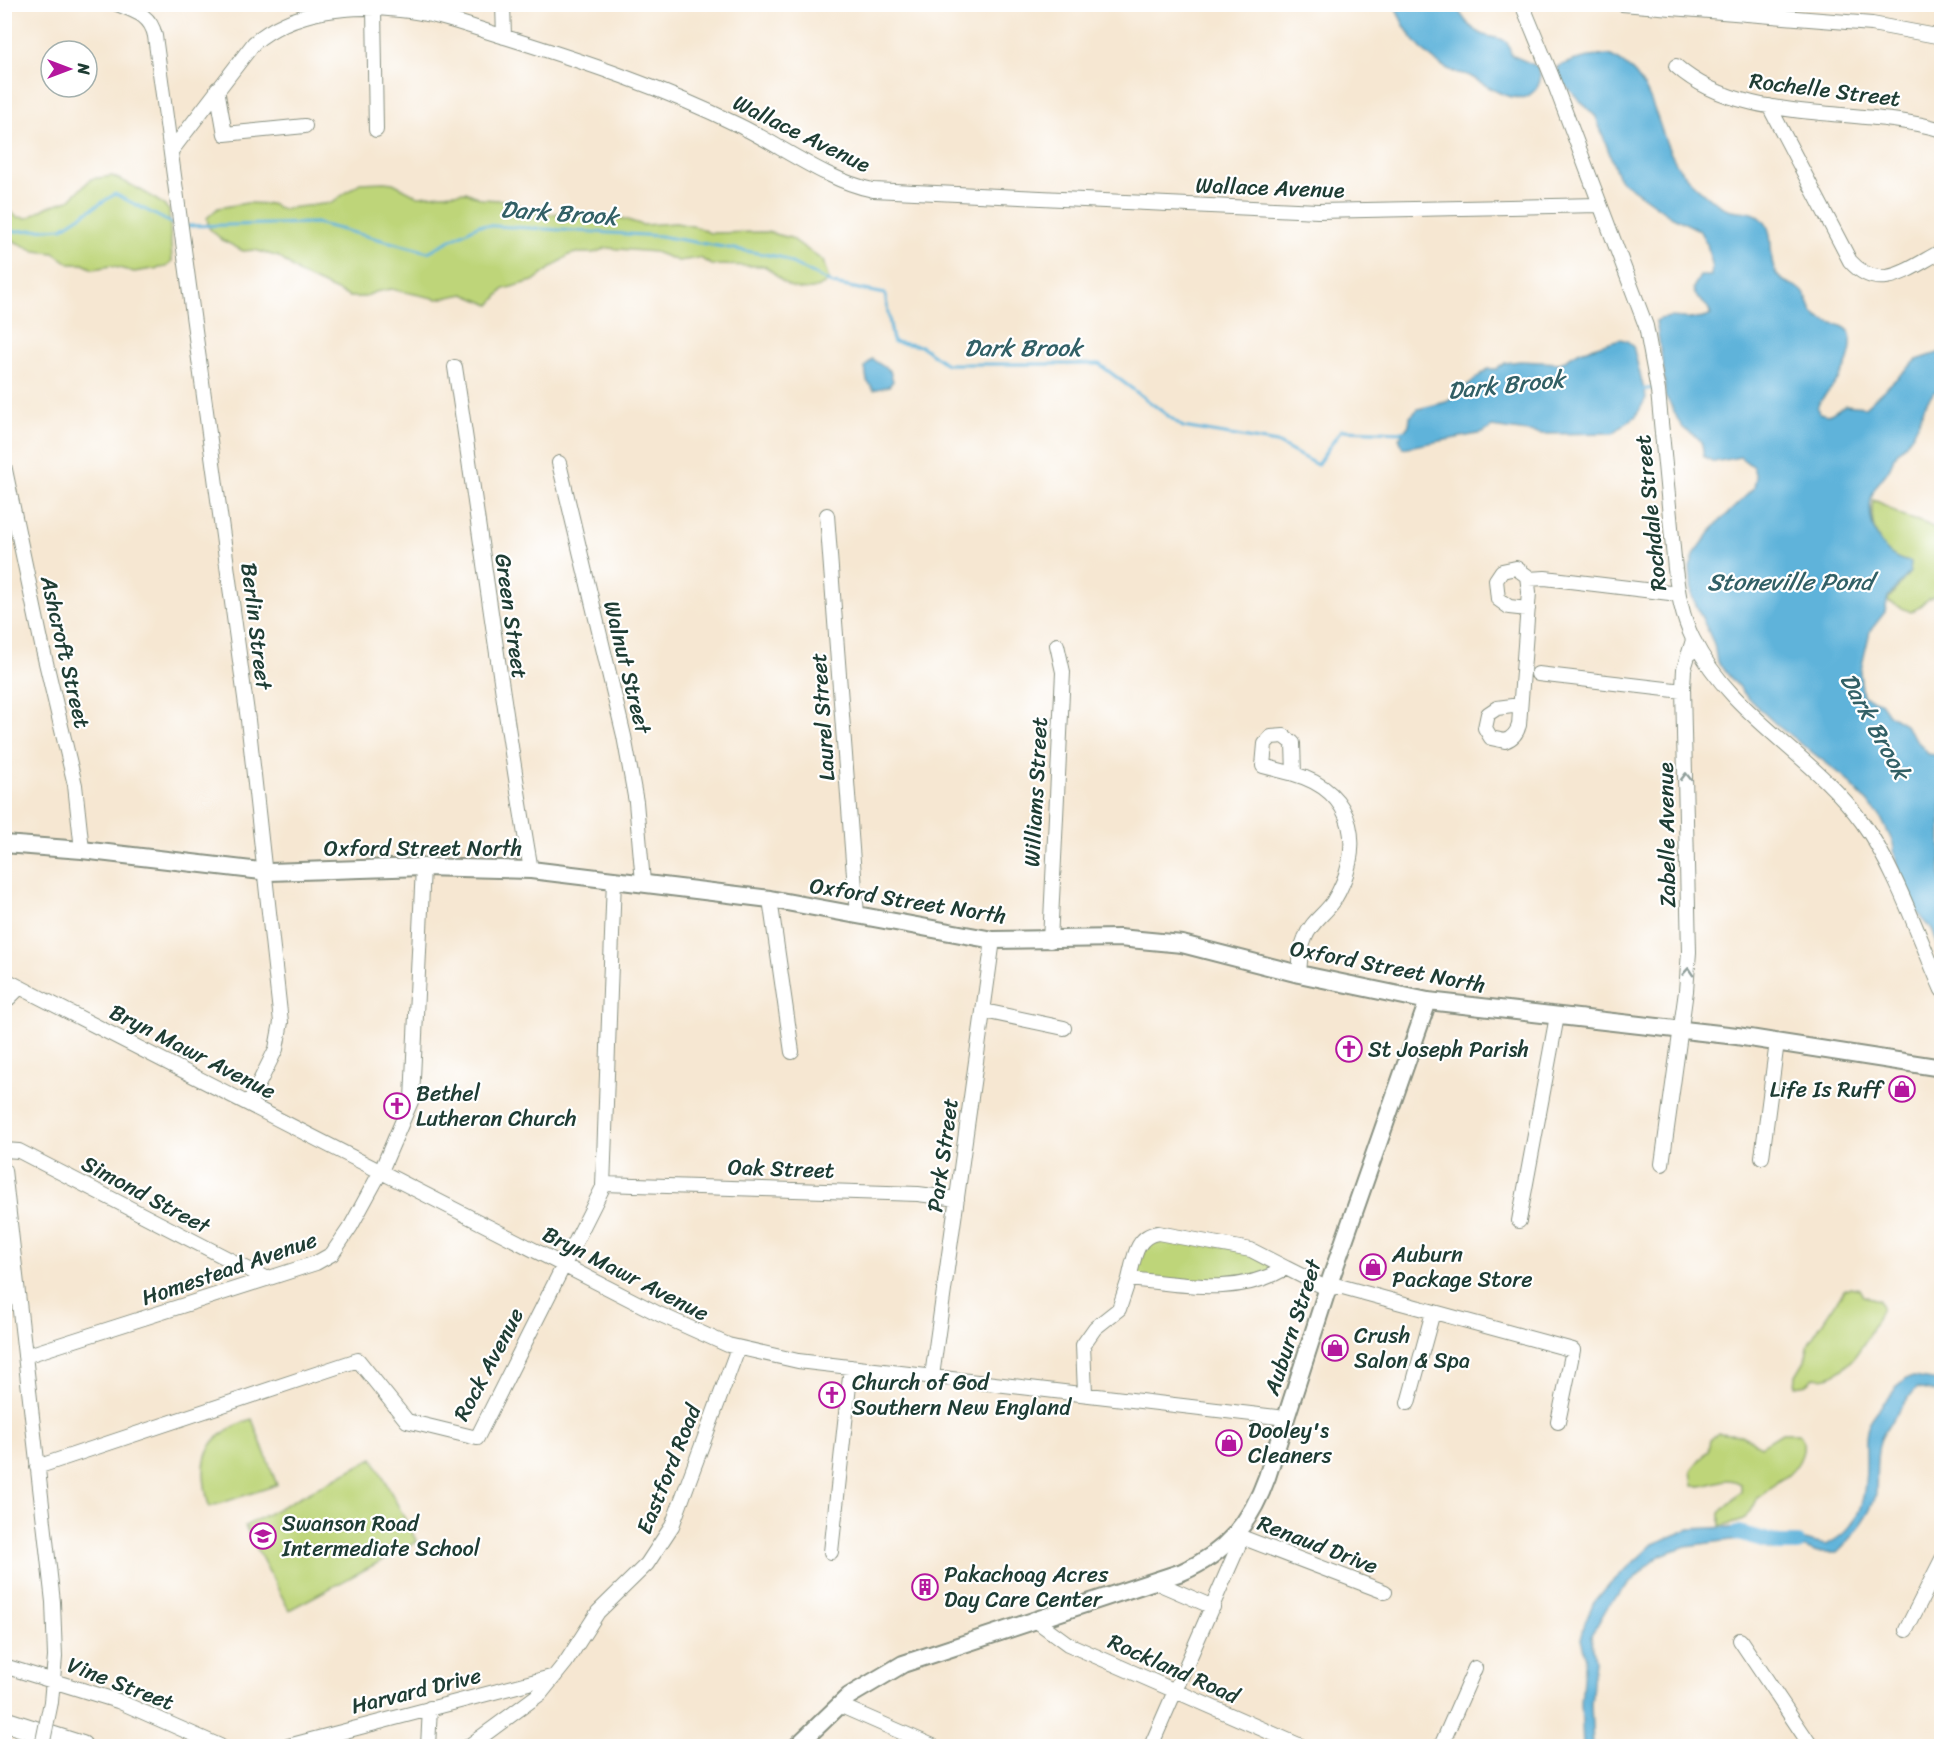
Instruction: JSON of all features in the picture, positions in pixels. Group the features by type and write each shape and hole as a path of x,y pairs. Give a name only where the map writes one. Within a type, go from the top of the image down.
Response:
{"highway":[{"path":"4,1721 82,1746"}],"main road":[{"name":"Oxford Street North","path":"4,844 82,850 266,872 423,867 531,870 643,882 770,900 993,940 1119,939 1182,944 1299,974 1428,1001 1777,1042 1941,1068"},
{"name":"Auburn Street","path":"796,1746 839,1705 870,1682 903,1664 1034,1619 1155,1582 1207,1560 1236,1535 1260,1495 1328,1289 1428,1001"}],"street":[{"name":"Berlin Street","path":"117,4 145,17 154,28 266,872 281,1022 276,1048 249,1103"},
{"path":"503,4 504,37"},
{"name":"Rochdale Street","path":"1522,4 1641,311 1658,386 1670,532 1678,594 1693,640 1731,694 1821,777 1861,820 1893,879 1941,990"},
{"path":"1622,4 1878,25 1941,37"},
{"name":"Wallace Avenue","path":"172,150 254,43 270,29 321,13 375,9 426,14 623,75 739,125 844,181 873,190 1318,212 1599,205"},
{"path":"375,9 376,130"},
{"name":"Rochelle Street","path":"1676,66 1707,88 1735,99 1769,106 1883,117 1941,130"},
{"path":"217,89 225,134 305,126"},
{"path":"1769,106 1850,261 1861,272 1873,277 1891,278 1941,251"},
{"name":"Green Street","path":"455,368 486,572 494,643 531,870"},
{"name":"Walnut Street","path":"558,463 624,736 636,802 643,882"},
{"name":"Ashcroft Street","path":"4,465 43,650 75,785 82,850"},
{"name":"Laurel Street","path":"827,515 857,915"},
{"path":"1520,705 1528,609 1528,579 1522,571 1509,568 1498,577 1496,589 1498,599 1506,606 1528,609"},
{"path":"1528,579 1545,578 1678,594"},
{"name":"Zabelle Avenue","path":"1662,1164 1689,952 1683,692 1684,669 1693,640"},
{"name":"Williams Street","path":"1050,941 1063,672 1057,645"},
{"path":"1538,674 1683,692"},
{"path":"1294,774 1320,785 1340,803 1346,815 1352,841 1344,880 1331,905 1312,923 1305,937 1299,974"},
{"name":"Homestead Avenue","path":"25,1356 328,1258 351,1226 381,1171 408,1110 414,1088 423,867"},
{"name":"Rock Avenue","path":"37,1467 358,1360 407,1421 477,1438 563,1265 595,1207 603,1184 614,879"},
{"path":"770,900 792,1052"},
{"name":"Park Street","path":"932,1376 993,940"},
{"name":"Bryn Mawr Avenue","path":"4,979 688,1329 738,1348 798,1361 1286,1418"},
{"path":"4,1003 20,987"},
{"path":"984,1011 1064,1028"},
{"path":"1519,1221 1557,1016"},
{"path":"1762,1157 1777,1042"},
{"name":"Simond Street","path":"4,1150 19,1151 267,1279"},
{"path":"4,1170 53,1602 54,1679 42,1746"},
{"name":"Oak Street","path":"603,1184 918,1194 957,1199"},
{"path":"1085,1393 1083,1345 1095,1328 1119,1309 1140,1243 1147,1236 1158,1233 1251,1250 1328,1289 1339,1286 1573,1350 1558,1422"},
{"path":"1129,1279 1235,1286 1259,1282 1286,1268"},
{"path":"1408,1403 1433,1312"},
{"name":"Eastford Road","path":"469,1746 523,1709 555,1676 600,1610 641,1571 663,1541 738,1348"},
{"path":"831,1552 851,1367"},
{"path":"1151,1746 1238,1547 1236,1535"},
{"name":"Renaud Drive","path":"1236,1535 1385,1592"},
{"path":"1906,1630 1941,1559"},
{"path":"1155,1582 1213,1606"},
{"name":"Rockland Road","path":"1034,1619 1068,1644 1301,1746"},
{"path":"1740,1640 1811,1746"},
{"name":"Vine Street","path":"4,1666 54,1679 128,1705 220,1746"},
{"path":"1440,1746 1474,1668"},
{"name":"Harvard Drive","path":"288,1746 555,1676"},
{"path":"839,1705 933,1746"},
{"path":"428,1746 430,1708"}],"green space":[{"path":"112,176 150,195 169,210 172,261 166,267 134,272 111,266 93,269 83,264 70,264 54,253 35,251 5,237 5,208 17,217 28,218 47,207 69,200 91,179"},
{"path":"360,183 393,183 418,196 466,192 482,199 516,201 523,211 550,214 575,212 593,221 621,218 643,225 676,223 697,227 710,233 767,232 791,238 823,261 829,280 819,287 807,290 789,286 764,266 712,265 700,258 678,261 655,252 607,248 593,253 569,255 533,281 504,289 490,305 464,294 438,299 391,289 364,297 350,297 302,275 279,257 255,250 243,251 222,240 209,228 207,218 218,208 247,203 271,204 281,209 331,203"},
{"path":"1873,500 1902,516 1928,525 1941,534 1941,595 1930,598 1911,612 1887,601 1910,572 1911,562 1891,555 1879,540 1873,521"},
{"path":"1151,1234 1255,1251 1286,1268 1251,1284 1129,1279"},
{"path":"1850,1287 1860,1289 1864,1296 1879,1300 1882,1307 1865,1342 1847,1365 1837,1373 1826,1377 1815,1377 1807,1384 1795,1386 1796,1375 1805,1360 1809,1343 1844,1290"},
{"path":"252,1419 277,1485 209,1507 204,1475 208,1451 223,1433"},
{"path":"1718,1433 1741,1435 1761,1446 1782,1433 1799,1433 1803,1444 1802,1455 1796,1466 1787,1476 1758,1497 1745,1518 1720,1526 1720,1513 1741,1492 1741,1484 1728,1480 1693,1486 1691,1471 1708,1450 1710,1440"},
{"path":"373,1458 417,1542 289,1610 245,1526"}],"water":[{"path":"1395,5 1456,5 1466,21 1476,31 1504,40 1511,55 1537,66 1540,80 1537,88 1526,97 1511,97 1470,76 1442,66 1424,52 1410,35"},
{"name":"Stoneville Pond","path":"1609,55 1626,65 1638,77 1654,107 1666,141 1682,172 1703,193 1723,207 1750,212 1762,219 1769,231 1772,261 1777,275 1803,292 1816,316 1849,331 1851,345 1848,360 1832,388 1818,404 1819,413 1829,415 1845,405 1865,407 1917,360 1941,352 1941,386 1926,404 1912,435 1896,455 1875,488 1871,499 1872,522 1882,545 1900,559 1911,562 1910,572 1888,597 1885,612 1870,631 1860,674 1863,696 1880,702 1888,714 1903,723 1928,754 1941,756 1941,954 1933,931 1909,902 1899,878 1893,843 1880,816 1843,776 1778,726 1749,699 1717,662 1714,644 1692,596 1690,567 1695,553 1715,526 1754,488 1756,477 1753,467 1740,457 1714,462 1703,456 1701,442 1683,428 1665,396 1664,372 1656,321 1670,317 1698,319 1711,315 1708,308 1694,293 1693,288 1700,276 1711,276 1712,264 1707,244 1699,230 1671,216 1619,179 1596,117 1558,78 1558,67 1564,64 1583,58"},
{"path":"1620,339 1633,346 1646,398 1636,416 1613,433 1542,434 1492,427 1483,433 1403,448 1399,438 1409,425 1410,417 1418,409 1446,402 1488,369 1497,369 1505,363 1520,361 1560,363 1580,351"},
{"path":"872,359 890,371 893,381 889,386 874,390 867,381 865,367"},
{"path":"1914,1377 1938,1381 1941,1379 1941,1393 1917,1388 1891,1422 1878,1447 1875,1499 1867,1516 1837,1553 1817,1553 1798,1545 1771,1550 1739,1539 1686,1546 1661,1555 1609,1604 1591,1636 1595,1660 1591,1705 1593,1746 1583,1746 1581,1703 1585,1654 1581,1639 1593,1604 1605,1589 1653,1544 1690,1529 1730,1527 1772,1544 1804,1540 1825,1545 1838,1538 1848,1529 1860,1507 1865,1482 1866,1433 1870,1421 1905,1378"}],"waterway":[{"name":"Dark Brook","path":"4,232 62,228 115,194 177,226"},
{"name":"Dark Brook","path":"186,226 316,223 428,252 479,225 660,236 780,257 833,284 885,294 893,342 921,346 946,364 1099,364 1183,427 1277,443 1317,465 1341,430 1405,432"},
{"name":"Dark Brook","path":"1640,390 1655,388"},
{"path":"1738,1533 1779,1544 1797,1544"}],"place":[{"name":"St Joseph Parish","path":"1349,1049"},
{"name":"Life Is Ruff","path":"1902,1089"},
{"name":"Bethel Lutheran Church","path":"397,1106"},
{"name":"Auburn Package Store","path":"1373,1267"},
{"name":"Crush Salon & Spa","path":"1335,1348"},
{"name":"Church of God Southern New England","path":"832,1395"},
{"name":"Dooley's Cleaners","path":"1229,1443"},
{"name":"Swanson Road Intermediate School","path":"263,1536"},
{"name":"Pakachoag Acres Day Care Center","path":"925,1587"}]}
